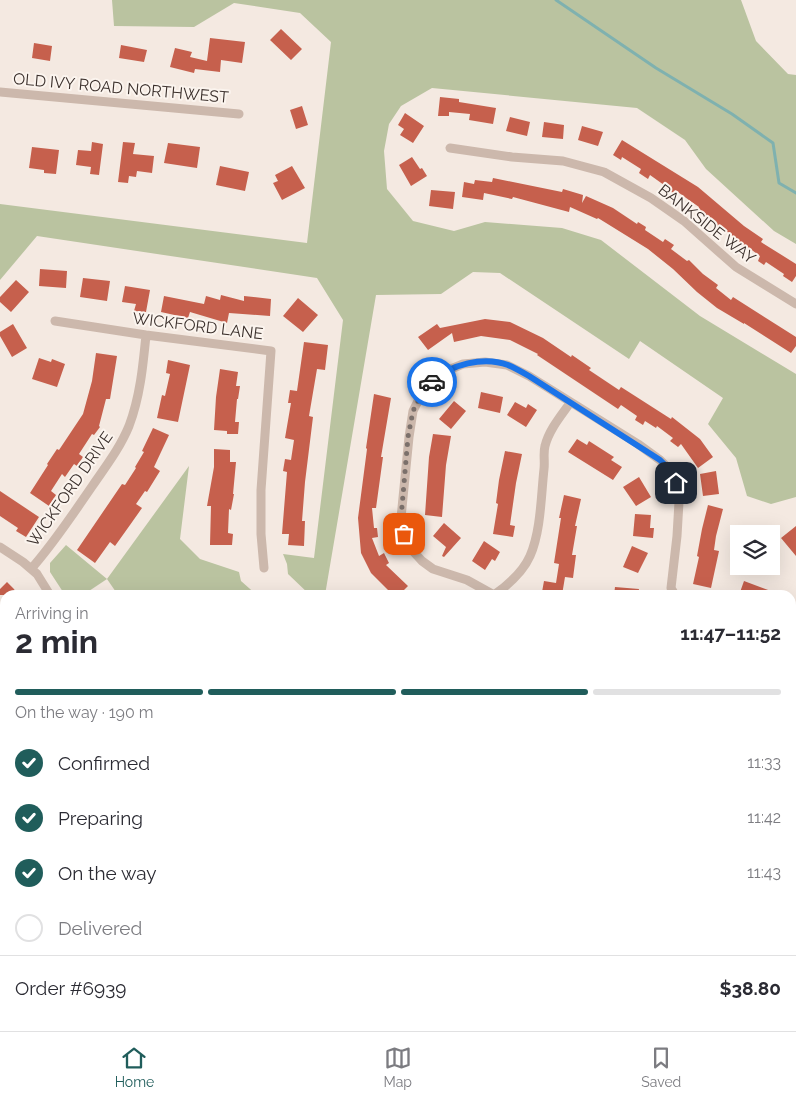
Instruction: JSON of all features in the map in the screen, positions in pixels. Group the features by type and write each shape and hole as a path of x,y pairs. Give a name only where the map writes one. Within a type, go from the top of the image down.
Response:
{"street":[{"name":"OLD IVY ROAD NORTHWEST","path":"0,92 239,114"},
{"name":"BANKSIDE WAY","path":"450,148 512,157 563,161 604,172 651,198 684,221 736,267 796,304"},
{"name":"WICKFORD LANE","path":"55,321 271,351 261,490 261,534 264,568"},
{"name":"WICKFORD DRIVE","path":"31,569 69,520 120,446 129,425 138,394 143,371 146,335"},
{"path":"485,590 467,580 433,569 422,561 411,549 404,534 401,518 408,437 413,411 422,393 433,380 446,371 463,364 485,362 507,365 529,376 638,444 670,470 676,483 679,502 672,590"},
{"path":"501,590 507,586 530,557 538,521 545,463 544,449 548,436 570,403"},
{"path":"0,547 37,574 47,590"}],"green space":[{"path":"112,0 741,0 756,41 788,74 796,75 796,244 774,231 706,169 685,140 637,108 432,88 401,106 389,124 384,151 387,189 413,221 454,231 485,222 562,228 601,240 700,316 796,374 796,497 771,504 747,496 736,458 708,424 723,398 640,341 629,359 500,273 473,272 441,294 376,295 326,590 305,590 288,574 283,554 314,558 343,320 317,278 37,236 0,280 0,204 307,243 331,42 300,13 234,3 194,27 114,26"},
{"path":"189,466 180,539 200,559 239,572 241,581 251,590 115,590 107,579"},
{"path":"66,545 107,579 90,590 62,590 50,572 50,563"}],"building":[{"path":"281,29 302,49 291,60 270,40"},
{"path":"210,38 245,42 242,63 221,60 220,72 195,69 194,73 170,67 175,48 192,52 190,57 207,61"},
{"path":"34,43 52,46 50,61 32,58"},
{"path":"121,45 147,50 144,62 119,58"},
{"path":"440,97 459,99 459,102 496,108 493,124 469,120 470,114 449,112 449,116 438,116"},
{"path":"302,106 308,125 296,129 290,110"},
{"path":"405,113 424,126 413,143 400,135 404,129 398,125"},
{"path":"510,117 530,122 527,136 506,131"},
{"path":"544,122 564,125 563,139 542,137"},
{"path":"582,126 603,132 598,146 578,140"},
{"path":"622,140 698,187 744,226 763,239 761,242 796,264 796,276 792,282 766,262 764,265 758,261 760,256 745,245 743,248 734,241 735,239 720,225 718,227 698,210 699,207 675,190 673,193 663,187 664,185 650,175 648,179 639,173 641,169 622,157 621,160 613,155"},
{"path":"92,142 103,144 99,175 90,174 91,167 76,165 78,150 91,151"},
{"path":"123,142 135,143 133,154 154,156 152,173 137,171 136,177 129,176 128,183 118,182"},
{"path":"168,143 200,147 197,168 164,163"},
{"path":"32,147 59,150 56,174 44,173 44,170 29,168"},
{"path":"412,157 427,176 411,186 399,165"},
{"path":"220,166 249,172 245,191 216,185"},
{"path":"292,166 305,188 282,200 273,183 278,181 275,175"},
{"path":"493,178 562,192 563,189 583,195 582,203 586,196 613,208 637,224 638,222 646,227 645,230 663,242 665,239 674,245 671,249 687,261 689,260 718,285 716,288 731,300 733,297 796,337 796,346 791,353 717,308 648,249 598,218 570,207 569,212 513,197 512,199 484,193 483,200 462,197 464,182 474,184 475,180 492,182"},
{"path":"431,190 455,192 453,209 429,206"},
{"path":"40,269 67,271 66,288 39,286"},
{"path":"83,278 110,281 107,301 80,297"},
{"path":"16,280 29,292 11,312 0,302 0,297"},
{"path":"125,286 150,290 146,312 134,311 136,304 122,302"},
{"path":"221,295 244,301 244,296 271,299 270,316 229,313 227,323 190,312 188,318 161,312 164,296 204,304 206,296 220,300"},
{"path":"298,298 318,315 303,332 283,316"},
{"path":"485,319 510,322 543,338 571,357 572,355 591,368 589,370 619,390 621,387 671,419 672,417 700,439 713,457 698,468 681,444 678,447 670,441 673,438 657,426 656,428 645,421 643,425 635,420 637,416 621,405 618,409 538,354 510,340 481,336 454,342 452,333 428,350 418,337 437,324 440,328"},
{"path":"13,324 27,348 12,357 0,336 0,332"},
{"path":"304,342 328,345 325,370 317,369 309,416 313,417 302,521 305,521 304,546 288,545 289,534 282,534 287,472 283,471 285,459 291,460 294,440 285,438 291,403 288,403 290,390 297,391"},
{"path":"96,353 117,356 110,399 106,399 100,427 94,435 92,434 79,454 83,457 77,466 74,464 65,477 62,474 51,491 56,495 49,506 30,493 57,449 59,450 83,414 92,381"},
{"path":"39,358 51,362 52,359 65,364 57,387 32,379"},
{"path":"168,360 190,365 178,422 157,418 162,395 165,396 170,374 166,373"},
{"path":"220,369 238,372 236,386 240,386 235,422 239,422 238,434 227,434 227,431 214,430"},
{"path":"481,392 503,397 500,413 478,408"},
{"path":"374,394 391,398 381,457 383,457 376,508 372,508 374,528 377,528 378,537 372,538 379,556 384,553 389,563 386,565 408,586 404,590 388,590 371,573 361,553 358,518"},
{"path":"454,401 466,411 451,429 439,419"},
{"path":"515,402 526,408 528,404 537,410 526,427 507,415"},
{"path":"153,428 169,435 154,467 160,471 147,492 145,491 136,504 142,508 130,525 115,546 110,542 95,563 77,550 122,484 125,485 136,468"},
{"path":"433,434 451,436 446,465 442,517 425,515 429,457"},
{"path":"577,439 587,445 589,441 614,457 611,460 622,467 613,480 568,452"},
{"path":"214,449 230,450 230,462 236,462 234,494 231,510 229,509 228,533 233,534 232,545 210,545 211,506 207,506 214,467"},
{"path":"505,451 522,454 510,525 515,526 513,537 493,534 498,504 496,503 499,480"},
{"path":"716,471 719,494 703,496 700,474"},
{"path":"639,477 651,497 636,506 623,487"},
{"path":"0,491 39,517 26,537 16,531 18,528 0,516"},
{"path":"564,495 581,499 575,526 577,526 572,555 576,555 573,578 565,577 563,590 542,590 544,581 556,583 559,564 554,563 561,518 559,518"},
{"path":"708,505 723,509 716,536 714,550 719,551 711,588 693,584"},
{"path":"635,514 651,515 650,528 654,528 653,538 633,536"},
{"path":"444,523 461,538 444,557 442,556 446,547 433,536"},
{"path":"796,526 796,556 781,538"},
{"path":"484,541 500,552 495,561 492,559 485,570 472,561"},
{"path":"632,546 648,553 638,573 623,567"},
{"path":"744,581 768,590 741,590"},
{"path":"7,582 14,590 0,590"},
{"path":"615,587 639,589 639,590 615,590"}],"waterway":[{"path":"556,0 656,68 732,114 773,143 779,183 796,193"}],"way so far":[{"path":"404,534 401,518 408,437 413,411 422,393 432,382"}],"route":[{"path":"432,382 446,371 463,364 485,362 507,365 529,376 638,444 670,470 676,483"}]}
